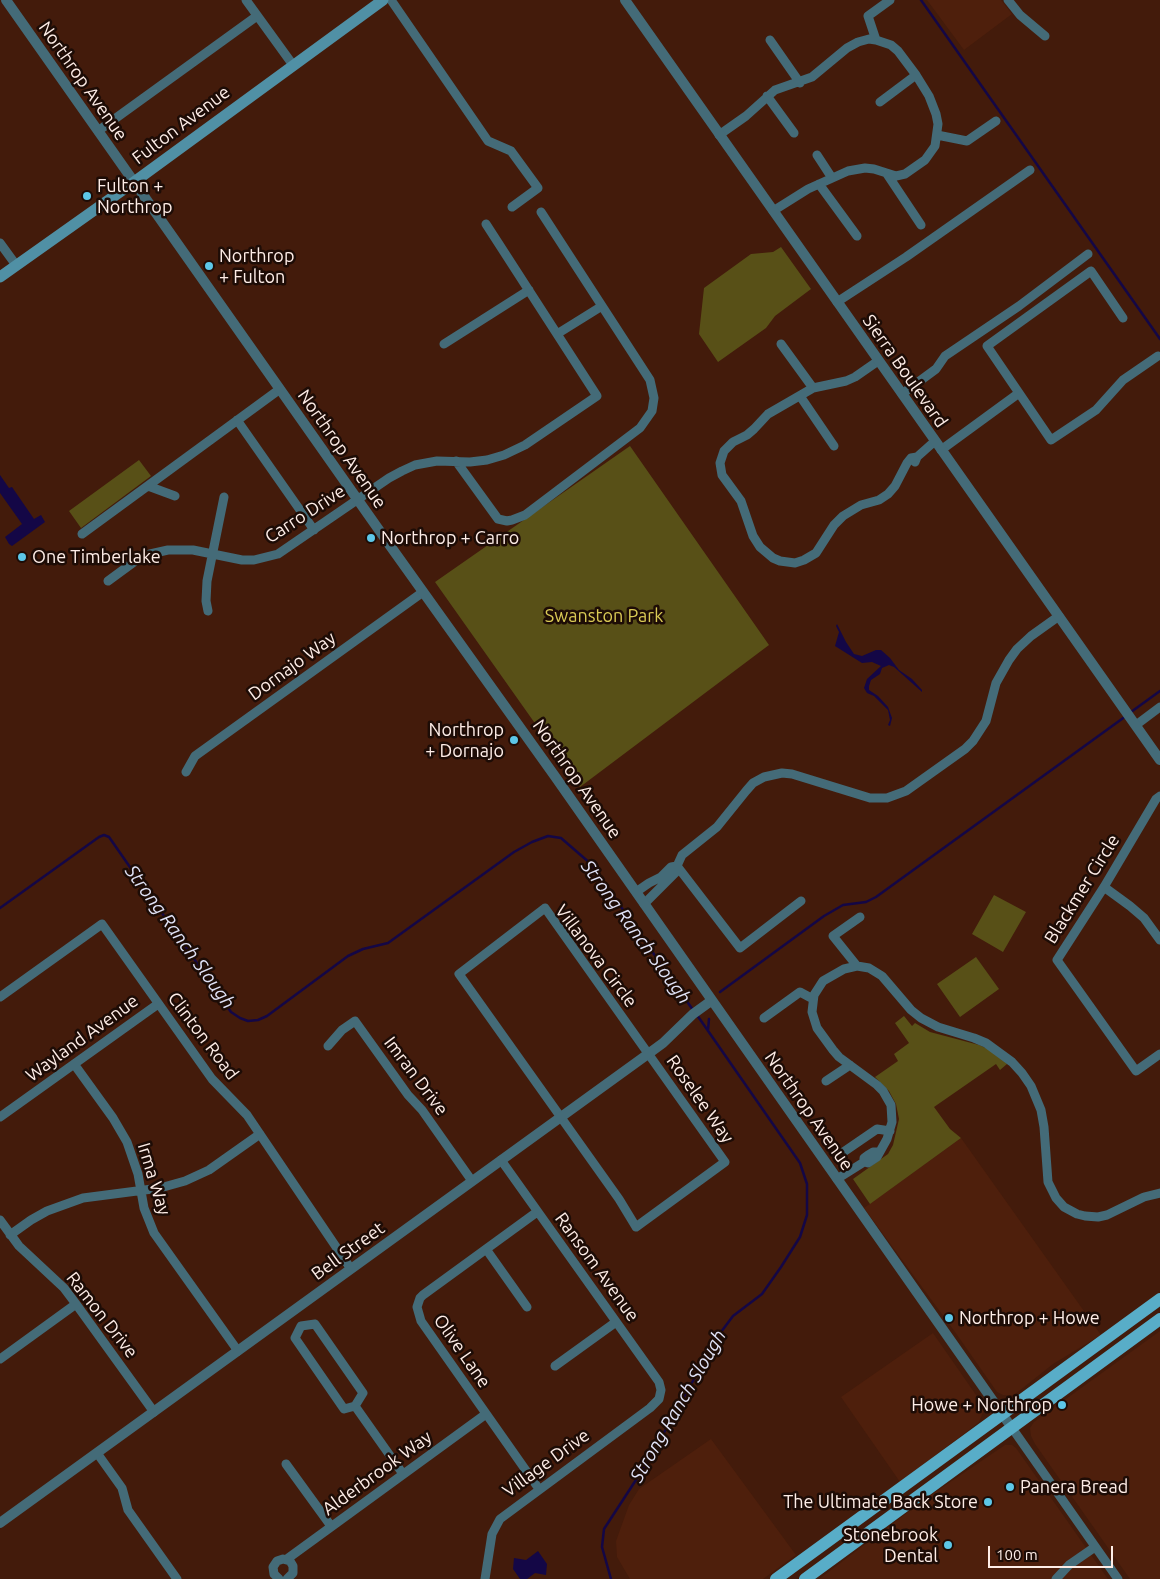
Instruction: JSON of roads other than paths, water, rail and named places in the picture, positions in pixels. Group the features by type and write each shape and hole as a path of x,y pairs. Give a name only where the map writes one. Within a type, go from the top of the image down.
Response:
{"main road":[{"name":"Fulton Avenue","path":"0,277 134,182 383,0"},
{"path":"776,1579 1160,1299"},
{"path":"805,1579 1160,1320"}],"street":[{"name":"Northrop Avenue","path":"6,0 1118,1579"},
{"path":"246,0 293,65"},
{"path":"391,0 488,140 511,151 538,188 512,207"},
{"name":"Sierra Boulevard","path":"625,0 1160,760"},
{"path":"876,40 868,16 890,0"},
{"path":"1008,0 1020,15 1046,36"},
{"path":"98,131 257,16"},
{"path":"719,135 751,112 767,96 781,88 800,83 822,70 852,45 869,39 891,45 898,51 916,75 929,96 938,124 937,135 930,154 916,168 901,176 865,168 848,171 818,184 790,199 773,211"},
{"path":"770,40 800,83"},
{"path":"880,102 916,75"},
{"path":"767,96 794,133"},
{"path":"937,135 967,141 996,122"},
{"path":"817,155 832,178"},
{"path":"837,302 906,257 1030,170"},
{"path":"887,174 921,224"},
{"path":"818,184 857,236"},
{"path":"456,461 498,519 512,520 525,515 640,428 652,411 654,398 650,380 541,212"},
{"name":"Carro Drive","path":"108,581 127,566 150,554 180,549 242,560 267,558 284,551 389,478 415,465 437,461 488,460 515,451 597,396 486,224"},
{"path":"0,243 16,265"},
{"path":"902,394 936,369 945,356 1019,306 1088,254"},
{"path":"1123,318 1091,271 987,346 1051,440 1096,410 1123,380 1158,356"},
{"path":"444,344 529,290"},
{"path":"557,334 602,306"},
{"path":"781,344 812,388"},
{"path":"878,360 855,377 846,381 812,388 768,414 747,435 728,446 721,458 720,467 722,475 741,501 756,541 767,554 780,561 800,562 812,556 820,548 834,525 843,516 862,505 879,500 888,494 895,486 911,458 917,457 938,446 1019,393"},
{"path":"82,534 280,389"},
{"path":"800,396 834,446"},
{"path":"237,420 314,530"},
{"path":"148,486 175,496"},
{"path":"208,611 206,588 224,497"},
{"name":"Dornajo Way","path":"186,772 195,756 423,592"},
{"path":"636,892 649,883 663,880 676,872 682,855 717,827 753,783 764,777 782,772 870,798 887,798 906,791 965,749 973,741 986,721 996,683 1009,660 1017,649 1031,636 1059,616"},
{"path":"1131,718 1160,707"},
{"name":"Blackmer Circle","path":"1160,796 1156,799 1104,887 1057,960 1136,1072 1160,1054"},
{"path":"677,866 740,948 801,901"},
{"path":"644,904 663,880"},
{"path":"1104,887 1144,918 1160,940"},
{"name":"Villanova Circle","path":"560,1117 459,974 545,908 648,1054"},
{"path":"857,966 833,936 860,917"},
{"name":"Clinton Road","path":"0,997 102,924 212,1078 247,1115 352,1269"},
{"path":"837,1179 864,1162 868,1163 877,1157 890,1131 892,1113 888,1099 878,1085 833,1050 817,1028 812,1012 813,998 818,987 829,976 844,969 857,966 869,968 882,976 911,1010 921,1018 938,1027 986,1043 1012,1062 1022,1073 1031,1086 1041,1110 1048,1182 1056,1198 1064,1207 1076,1214 1098,1217 1108,1215 1144,1197 1160,1193"},
{"path":"764,1018 800,992 813,998"},
{"name":"Bell Street","path":"0,1524 663,1044 688,1018 711,1001"},
{"name":"Wayland Avenue","path":"0,1117 158,1004"},
{"name":"Imran Drive","path":"328,1046 342,1030 355,1021 408,1095 422,1110 472,1181"},
{"name":"Roselee Way","path":"560,1117 619,1199 636,1227 662,1210 725,1162 648,1054"},
{"name":"Irma Way","path":"74,1064 127,1142 133,1158 144,1208 154,1232 238,1351"},
{"path":"826,1081 850,1065"},
{"path":"842,1153 877,1129 890,1131"},
{"path":"10,1235 31,1220 65,1203 101,1194 173,1185 197,1176 209,1170 260,1134"},
{"name":"Ransom Avenue","path":"501,1160 659,1382 660,1395"},
{"name":"Olive Lane","path":"537,1212 423,1295 417,1307 421,1321 539,1489"},
{"name":"Ramon Drive","path":"0,1220 10,1235 32,1260 64,1288 154,1412"},
{"path":"486,1249 527,1307"},
{"path":"0,1360 76,1304"},
{"path":"291,1312 301,1326"},
{"path":"554,1366 616,1322"},
{"path":"315,1324 364,1393 355,1406 344,1409 295,1338 301,1326 315,1324"},
{"name":"Village Drive","path":"485,1579 492,1534 496,1523 505,1514 650,1408 660,1395"},
{"path":"355,1406 403,1474"},
{"name":"Alderbrook Way","path":"287,1559 292,1563 294,1570 286,1579 274,1574 273,1567 280,1559 287,1559 486,1414"},
{"path":"97,1453 122,1488 128,1510 177,1579"},
{"path":"286,1464 331,1526"},
{"path":"1056,1579 1069,1565 1095,1547"}],"waterway":[{"path":"921,0 1160,339"},
{"path":"1131,712 1160,691"},
{"path":"720,992 824,916 843,905 866,902 876,897 1126,716"},
{"name":"Strong Ranch Slough","path":"0,908 99,837 104,835 109,837 231,1012 248,1021 258,1020 267,1016 348,956 363,949 388,943 514,852 548,836 561,838 591,864 693,1010"},
{"name":"Strong Ranch Slough","path":"611,1579 602,1547 604,1529 647,1463 718,1336 733,1316 762,1294 800,1237 807,1215 807,1184 800,1163 697,1015"},
{"path":"708,1030 709,1019"}],"place":[{"name":"Fulton + Northrop","path":"87,196"},
{"name":"Northrop + Fulton","path":"209,266"},
{"name":"Northrop + Carro","path":"371,538"},
{"name":"One Timberlake","path":"22,557"},
{"name":"Northrop + Dornajo","path":"514,740"},
{"name":"Northrop + Howe","path":"949,1318"},
{"name":"Howe + Northrop","path":"1062,1405"},
{"name":"Panera Bread","path":"1010,1487"},
{"name":"The Ultimate Back Store","path":"988,1502"},
{"name":"Stonebrook Dental","path":"948,1545"}],"park label":[{"name":"Swanston Park","path":"604,616"}]}
